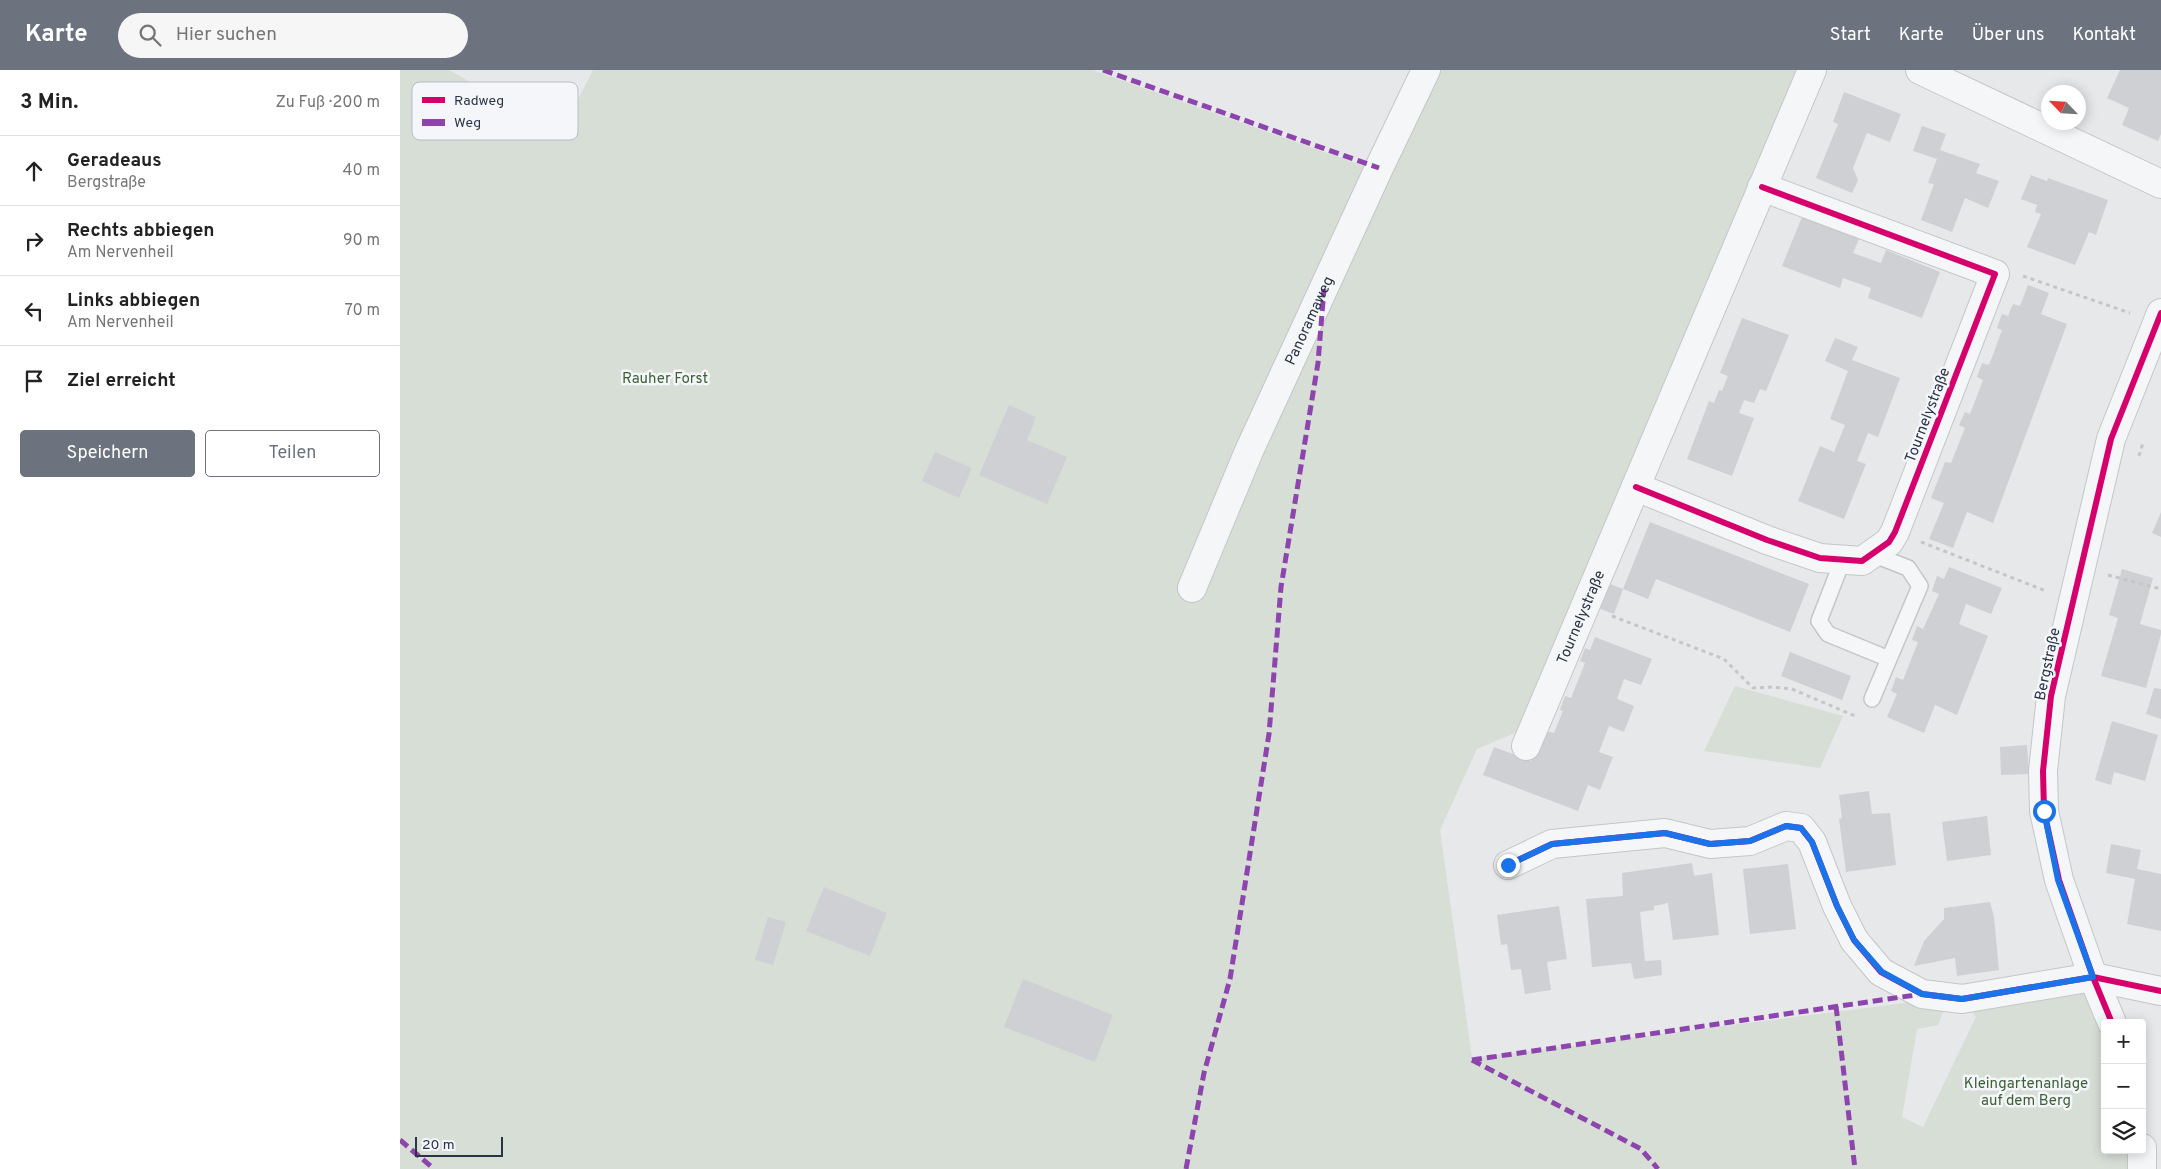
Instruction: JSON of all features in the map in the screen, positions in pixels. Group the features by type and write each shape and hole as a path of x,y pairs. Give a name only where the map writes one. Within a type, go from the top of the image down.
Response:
{"street":[{"name":"Panoramaweg","path":"1191,576 1426,70"},
{"name":"Tournelystraße","path":"1526,746 1812,70"},
{"path":"1920,70 2161,184"},
{"path":"1762,187 1995,274"},
{"name":"Tournelystraße","path":"1636,488 1767,540 1820,558 1862,561 1889,542 1895,532 1995,274"},
{"name":"Bergstraße","path":"2110,1019 2058,880 2044,811 2043,772 2051,696 2111,439 2161,313"},
{"path":"1508,865 1552,844 1665,833 1710,844 1750,841 1786,826 1801,828 1812,842 1837,906 1854,940 1882,972 1922,994 1962,999 2093,977 2161,991"},
{"path":"2142,1154 2142,1169"}],"lane":[{"path":"1872,554 1908,568 1920,586 1872,699"},
{"path":"1843,560 1819,621 1828,634 1889,659"}],"path":[{"path":"1995,274 2017,274 2133,314"},
{"path":"1895,532 2074,602"},
{"path":"2082,568 2161,589"},
{"path":"1585,606 1724,660 1753,688 1772,686 1792,689 1858,717 1872,699"}],"green space":[{"path":"400,70 449,70 470,82 412,82 412,140 578,140 578,100 593,70 1093,70 1378,171 1426,70 1812,70 1536,724 1477,749 1440,830 1472,1058 1905,1003 1946,1004 1938,1025 1917,1029 1902,1117 1923,1127 1976,1017 1962,999 2093,977 2104,1019 2101,1019 2101,1154 2142,1154 2142,1169 400,1169"},
{"path":"1735,686 1843,716 1820,768 1704,751"}],"building":[{"path":"2120,70 2161,70 2161,134 2158,141 2122,125 2129,108 2107,98"},
{"path":"1844,92 1901,114 1890,142 1867,133 1853,168 1858,180 1852,193 1816,178 1838,124 1833,122"},
{"path":"1922,126 1946,134 1940,150 1980,164 1976,173 1999,181 1988,208 1965,198 1952,232 1921,220 1934,184 1928,183 1937,159 1913,151"},
{"path":"2031,175 2047,181 2048,178 2108,200 2096,235 2089,232 2075,265 2027,247 2041,214 2035,212 2037,205 2021,199"},
{"path":"1802,217 1859,239 1853,253 1881,263 1886,250 1940,272 1922,318 1868,298 1871,288 1843,278 1840,288 1782,266"},
{"path":"2028,285 2049,293 2041,314 2067,324 1993,523 1967,512 1953,548 1929,539 1944,503 1931,498 1945,462 1951,463 1965,428 1959,425 1965,412 1970,414 1983,380 1977,377 1982,363 1989,365 2002,330 1997,328 2002,314 2008,316 2013,304 2020,306"},
{"path":"1742,318 1789,335 1766,391 1760,389 1754,403 1744,400 1739,413 1754,418 1732,476 1687,459 1709,401 1714,403 1719,390 1722,391 1728,376 1720,373"},
{"path":"1835,338 1858,347 1852,360 1900,378 1878,437 1868,433 1857,461 1866,464 1844,519 1798,501 1820,446 1834,452 1845,425 1830,419 1848,371 1825,361"},
{"path":"1009,405 1036,417 1027,440 1067,457 1047,504 979,475"},
{"path":"935,452 972,468 959,498 922,481"},
{"path":"2161,512 2161,537 2152,533"},
{"path":"1650,522 1809,584 1790,632 1656,579 1648,599 1623,589"},
{"path":"1949,567 2002,588 1991,614 1966,604 1959,624 1988,636 1957,715 1935,705 1924,733 1887,717 1897,694 1891,691 1896,677 1903,680 1918,642 1912,640 1917,626 1923,629 1939,594 1932,591 1937,576 1944,579"},
{"path":"2122,569 2153,578 2140,624 2161,630 2161,634 2146,688 2101,676 2118,618 2109,615"},
{"path":"1600,580 1623,589 1614,614 1590,605"},
{"path":"1595,637 1652,659 1641,685 1624,679 1617,699 1634,706 1624,732 1609,726 1599,752 1613,757 1600,790 1588,785 1578,811 1483,775 1494,747 1531,761 1545,731 1554,733 1563,711 1560,710 1565,696 1571,698 1585,663 1580,661 1585,648 1590,650"},
{"path":"1790,652 1851,676 1842,700 1781,676"},
{"path":"2154,688 2161,689 2161,719 2146,714"},
{"path":"2112,721 2158,735 2145,781 2114,772 2111,785 2095,780"},
{"path":"2027,745 2029,774 2001,775 2000,747"},
{"path":"1869,791 1872,814 1890,813 1896,865 1846,872 1839,819 1842,818 1839,795"},
{"path":"1987,816 1991,855 1947,861 1942,822"},
{"path":"2111,844 2141,850 2137,869 2161,874 2161,931 2127,924 2135,879 2106,873"},
{"path":"1692,863 1694,876 1712,873 1719,935 1673,940 1668,903 1654,906 1654,910 1640,912 1645,961 1661,960 1662,975 1634,979 1631,963 1592,967 1586,899 1623,896 1622,873"},
{"path":"1788,864 1796,929 1750,934 1743,869"},
{"path":"824,887 887,913 870,956 806,931"},
{"path":"1990,902 1994,917 1999,970 1957,976 1955,958 1914,966 1924,941 1944,919 1944,908"},
{"path":"1559,906 1567,959 1547,962 1551,990 1525,994 1521,969 1511,970 1507,944 1501,945 1497,915"},
{"path":"768,917 786,922 773,965 755,960"},
{"path":"1023,979 1113,1015 1095,1062 1004,1027"}],"marked path":[{"path":"1103,70 1379,168"},
{"path":"1186,1169 1204,1073 1230,979 1269,734 1281,587 1318,363 1324,289"},
{"path":"1472,1060 1922,994"},
{"path":"1836,1006 1855,1169"},
{"path":"1472,1060 1641,1149 1658,1169"},
{"path":"400,1140 434,1169"}],"cycle path":[{"path":"1636,487 1767,540 1820,558 1862,561 1889,542 1895,532 1995,274 1762,187"},
{"path":"2110,1019 2093,977 2059,880 2044,811 2043,771 2051,696 2111,439 2161,313"},
{"path":"1508,865 1552,844 1665,833 1710,844 1750,841 1786,826 1801,828 1812,842 1837,906 1854,940 1881,972 1922,994 1962,999 2093,977 2161,991"}],"route":[{"path":"1508,865 1552,844 1665,833 1710,844 1750,841 1786,826 1801,828 1812,842 1837,906 1854,940 1882,972 1922,994 1962,999 2093,977 2058,880 2044,811"}],"park label":[{"name":"Rauher Forst","path":"665,378"},
{"name":"Kleingartenanlage auf dem Berg","path":"2026,1092"}]}
